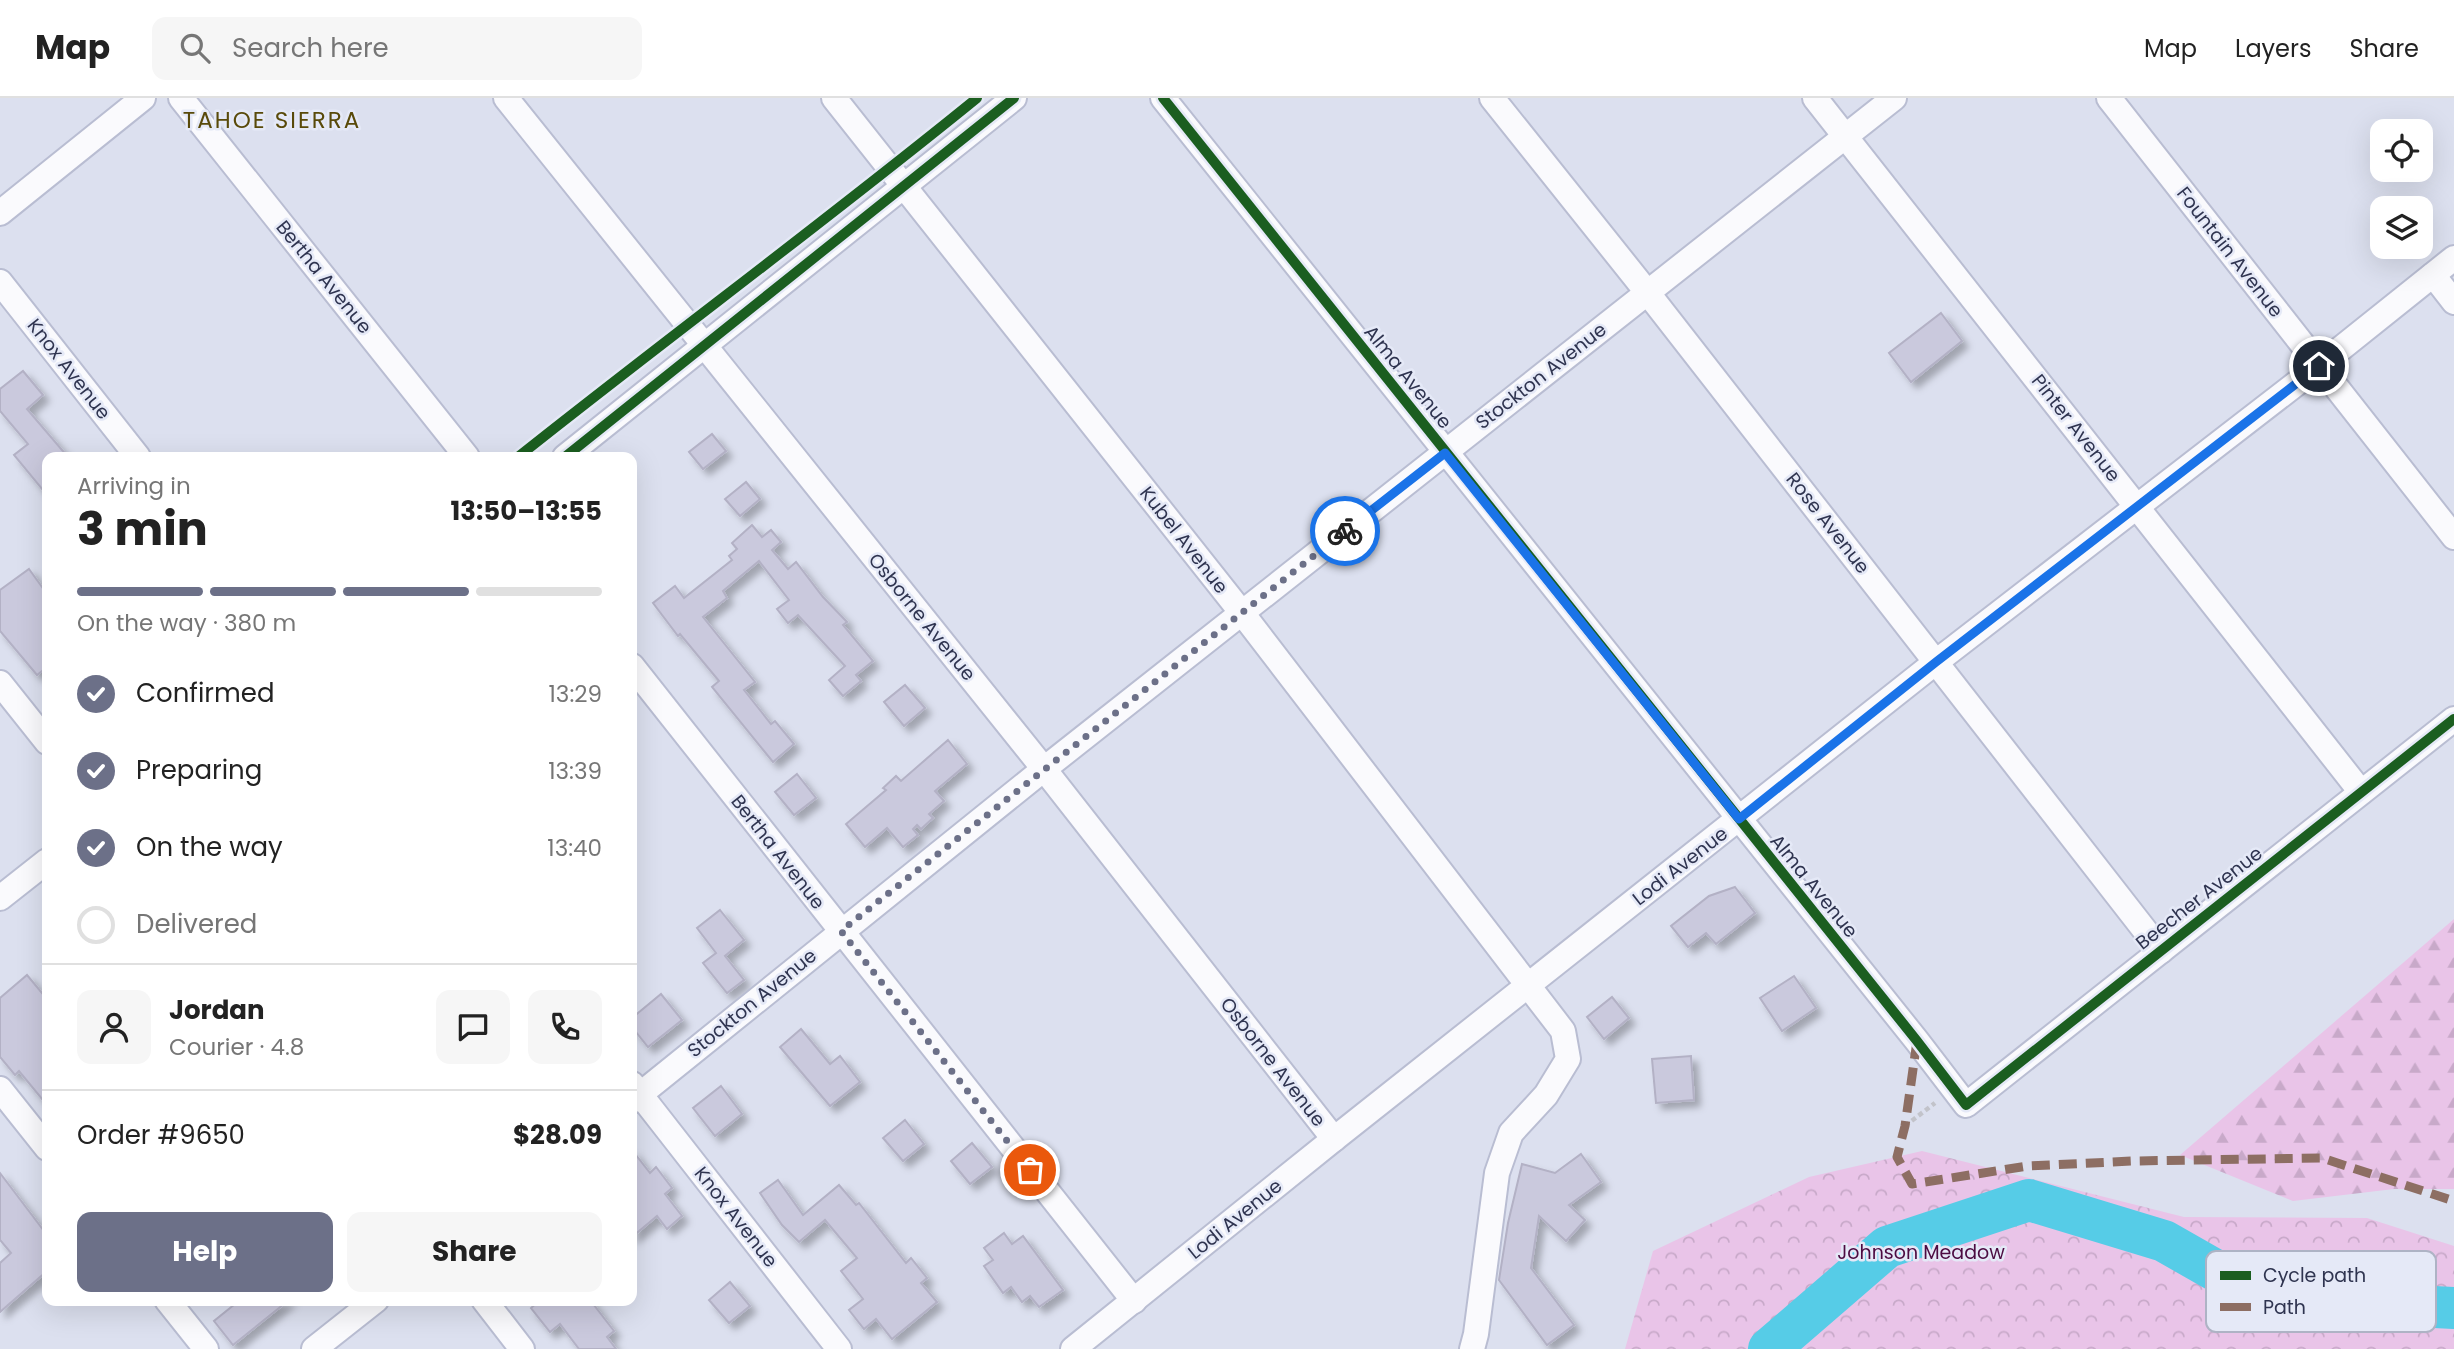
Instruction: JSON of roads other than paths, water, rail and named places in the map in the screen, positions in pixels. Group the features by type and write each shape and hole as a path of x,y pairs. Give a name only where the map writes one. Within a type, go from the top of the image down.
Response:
{"street":[{"path":"0,213 143,98"},
{"name":"Bertha Avenue","path":"181,98 463,452"},
{"name":"Osborne Avenue","path":"506,98 1044,769 1334,1139"},
{"name":"Kubel Avenue","path":"834,98 1242,613 1563,1031 1569,1059 1546,1095 1511,1133 1497,1173 1472,1349"},
{"path":"571,452 1014,98"},
{"name":"Alma Avenue","path":"1163,98 1959,1097"},
{"name":"Rose Avenue","path":"1492,98 1647,292 2161,951"},
{"name":"Pinter Avenue","path":"1815,98 2361,792"},
{"name":"Stockton Avenue","path":"637,1091 1894,98"},
{"name":"Fountain Avenue","path":"2109,98 2454,537"},
{"name":"Lodi Avenue","path":"1073,1349 1936,662 2319,366 2454,257"},
{"path":"2433,275 2454,302"},
{"name":"Knox Avenue","path":"0,282 134,452"},
{"name":"Bertha Avenue","path":"637,672 1134,1301"},
{"path":"0,683 42,736"},
{"name":"Beecher Avenue","path":"1959,1097 2161,951 2454,719"},
{"path":"0,898 42,865"},
{"path":"0,1089 42,1142"},
{"name":"Knox Avenue","path":"637,1096 839,1349"},
{"path":"172,1306 206,1349"},
{"path":"314,1349 368,1306"},
{"path":"489,1306 522,1349"}],"waterway":[{"path":"1769,1349 1887,1247 2029,1200 2164,1241 2206,1265"},
{"path":"2436,1307 2454,1308"}],"district":[{"name":"TAHOE SIERRA","path":"272,120"}],"park label":[{"name":"Johnson Meadow","path":"1921,1252"}]}
